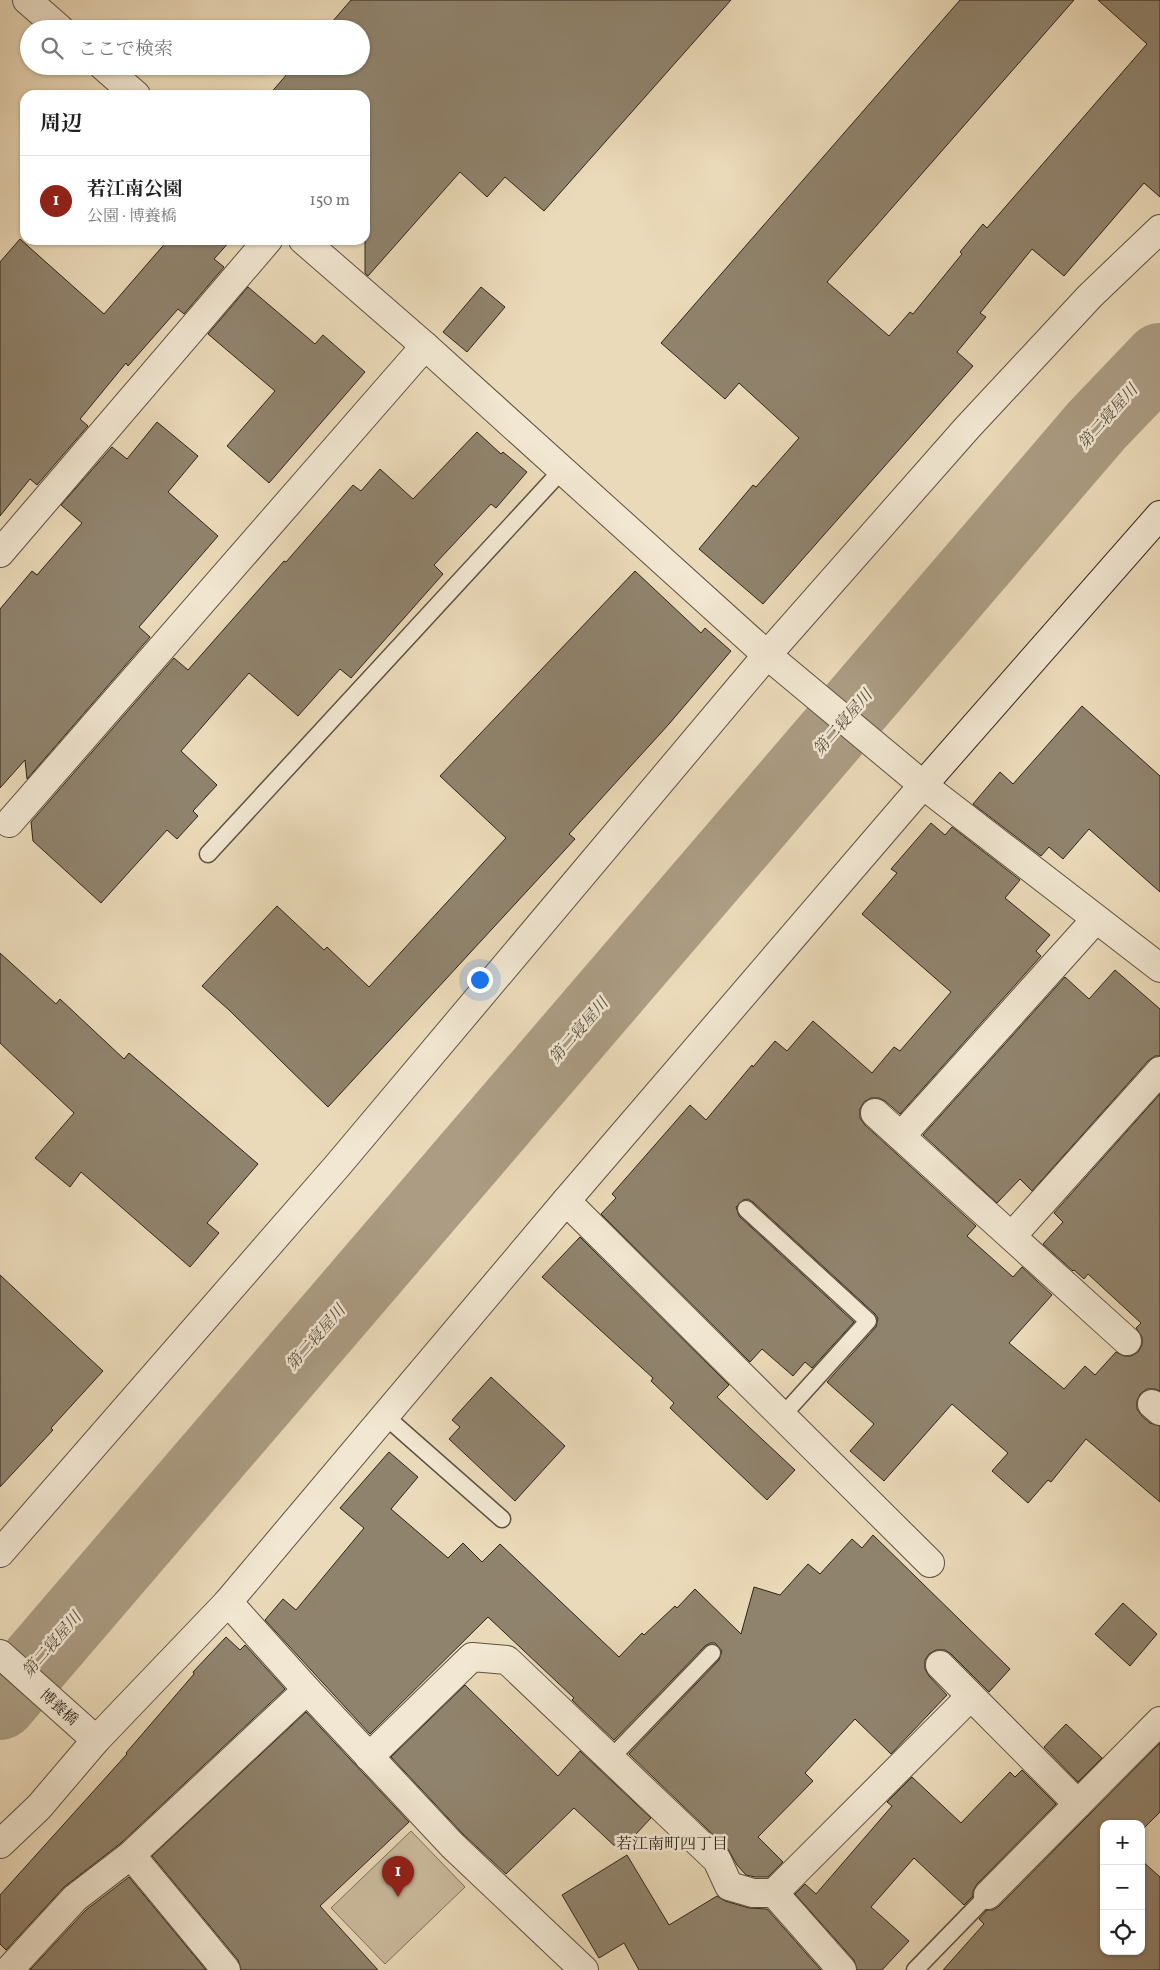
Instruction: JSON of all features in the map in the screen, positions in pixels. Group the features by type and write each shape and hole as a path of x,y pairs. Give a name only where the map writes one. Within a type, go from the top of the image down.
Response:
{"street":[{"path":"27,0 50,20"},
{"path":"113,75 130,90"},
{"path":"0,1553 338,1164 768,655 967,428 1090,296 1160,229"},
{"path":"0,553 264,245"},
{"path":"309,245 425,346 768,655 924,785 1160,968"},
{"path":"9,823 425,346"},
{"path":"0,1844 39,1807 96,1740 228,1602 566,1202 924,785 1160,515"},
{"path":"901,1136 1096,919"},
{"path":"1012,1236 1160,1072"},
{"path":"875,1113 1127,1341"},
{"path":"566,1202 783,1415 930,1563"},
{"path":"228,1602 307,1690 452,1845 583,1970"},
{"name":"博養橋","path":"0,1654 96,1740"},
{"path":"369,1757 472,1656 507,1660 716,1860 729,1886 753,1893 774,1893 970,1697"},
{"path":"940,1665 1078,1804"},
{"path":"10,1970 75,1898 131,1855 307,1690"},
{"path":"988,1895 1160,1721"},
{"path":"131,1855 226,1970"},
{"path":"774,1893 842,1970"}],"lane":[{"path":"208,854 562,470"},
{"path":"746,1209 868,1321 783,1415"},
{"path":"385,1416 502,1519"},
{"path":"611,1758 712,1653"},
{"path":"915,1970 988,1895"}],"shaded area":[{"path":"411,1831 465,1887 385,1964 331,1908"}],"building":[{"path":"351,0 731,0 544,211 505,177 487,197 460,172 368,276 365,273 365,245 370,245 370,90 273,90 286,75 370,75 370,20 334,20"},
{"path":"960,0 1074,0 827,282 889,336 910,312 913,314 962,254 960,252 983,224 987,228 1147,44 1098,0 1160,0 1160,197 1144,183 1064,276 1032,249 980,313 986,317 957,352 973,366 763,604 699,549 753,485 756,487 799,438 739,383 725,399 661,343"},
{"path":"20,239 20,245 27,245 104,314 164,245 227,245 214,259 224,267 184,314 178,309 128,366 126,363 80,419 88,426 37,485 30,479 0,516 0,262"},
{"path":"248,287 315,344 323,335 365,372 269,483 227,446 275,391 208,334"},
{"path":"481,287 505,307 467,352 443,332"},
{"path":"157,422 198,456 168,492 218,536 139,627 150,637 27,779 25,760 0,788 0,609 32,571 37,575 82,523 61,505 112,447 127,459"},
{"path":"477,432 501,454 503,452 527,472 496,508 491,504 434,565 443,574 351,678 340,669 298,716 249,673 181,751 217,785 193,811 198,816 177,839 167,830 101,903 33,841 31,822 174,658 188,670 353,485 361,491 380,469 413,499"},
{"path":"635,571 701,633 705,628 731,651 669,724 569,834 575,839 328,1107 202,986 277,906 324,950 327,947 369,987 506,838 440,776"},
{"path":"1082,706 1160,776 1160,892 1089,829 1063,859 1049,847 1041,856 973,804 1000,772 1013,784"},
{"path":"931,823 945,835 952,827 1020,880 1005,898 1050,935 1036,951 1041,956 900,1114 885,1101 879,1098 871,1098 864,1102 860,1109 860,1118 865,1125 976,1226 967,1236 1013,1277 1022,1267 1052,1295 1009,1343 1064,1389 1085,1366 1095,1375 1116,1352 1124,1356 1131,1356 1138,1352 1142,1345 1142,1337 1136,1328 1141,1323 1088,1274 1084,1279 1043,1244 1063,1222 1054,1213 1160,1094 1160,1391 1147,1389 1140,1394 1137,1401 1137,1409 1150,1423 1160,1426 1160,1502 1086,1439 1051,1482 1048,1480 1028,1503 992,1471 1008,1453 952,1404 884,1481 850,1451 874,1424 827,1382 876,1327 878,1318 875,1314 753,1202 748,1199 743,1200 736,1207 739,1216 854,1322 812,1368 805,1362 793,1376 762,1349 750,1362 601,1214 616,1198 612,1194 690,1105 706,1120 752,1065 753,1067 775,1041 787,1051 813,1021 872,1073 894,1047 900,1051 951,992 862,914 897,873 891,869"},
{"path":"0,953 56,1004 60,999 124,1059 129,1053 258,1164 207,1223 219,1233 190,1267 81,1172 70,1187 35,1158 74,1113 0,1043"},
{"path":"1115,970 1160,1009 1160,1056 1155,1056 1148,1061 1032,1191 1020,1179 997,1203 923,1135 1065,977 1089,999"},
{"path":"580,1237 729,1385 717,1397 795,1470 767,1500 670,1408 674,1403 651,1381 653,1378 542,1277"},
{"path":"0,1275 103,1371 51,1428 53,1430 0,1487"},
{"path":"491,1377 565,1446 515,1501 449,1439 460,1427 452,1420"},
{"path":"389,1452 418,1477 391,1509 448,1558 463,1543 482,1562 500,1544 619,1657 642,1633 644,1635 675,1606 677,1608 695,1589 741,1634 754,1587 780,1595 808,1564 820,1574 852,1539 862,1548 873,1535 1010,1669 989,1692 945,1650 936,1650 929,1654 925,1660 925,1669 947,1695 891,1754 855,1719 805,1773 813,1781 758,1837 783,1862 768,1877 746,1875 737,1865 728,1849 629,1754 719,1660 722,1651 715,1643 705,1646 614,1740 572,1700 574,1698 488,1617 370,1734 265,1620 283,1599 296,1610 364,1528 340,1508"},
{"path":"1123,1603 1157,1634 1130,1666 1095,1634"},
{"path":"226,1637 240,1650 245,1645 285,1689 121,1843 64,1887 6,1950 0,1944 0,1895 127,1754 194,1674 193,1672"},
{"path":"465,1685 558,1776 580,1751 651,1818 620,1851 574,1808 506,1874 463,1834 391,1757"},
{"path":"306,1712 409,1822 320,1906 378,1970 241,1970 238,1960 152,1856"},
{"path":"1066,1724 1102,1758 1078,1782 1044,1747"},
{"path":"1160,1743 1160,1812 1145,1827 1145,1820 1100,1820 1100,1955 1145,1955 1145,1864 1160,1877 1160,1970 943,1970 984,1924 979,1919 987,1910 993,1910"},
{"path":"1022,1770 1056,1804 977,1884 973,1891 973,1896 964,1905 914,1858 871,1907 909,1941 882,1970 857,1970 854,1960 795,1894 805,1884 816,1894 892,1806 887,1802 912,1777 961,1823 1010,1772 1015,1777"},
{"path":"627,1855 669,1925 717,1896 725,1901 749,1908 767,1909 821,1970 639,1970 624,1943 599,1958 562,1895"},
{"path":"129,1877 206,1970 30,1970 86,1910"}],"waterway":[{"name":"第二寝屋川","path":"0,1704 1097,425 1160,359"}],"place":[{"name":"若江南公園","path":"398,1897"}],"district":[{"name":"若江南町四丁目","path":"672,1843"}]}
